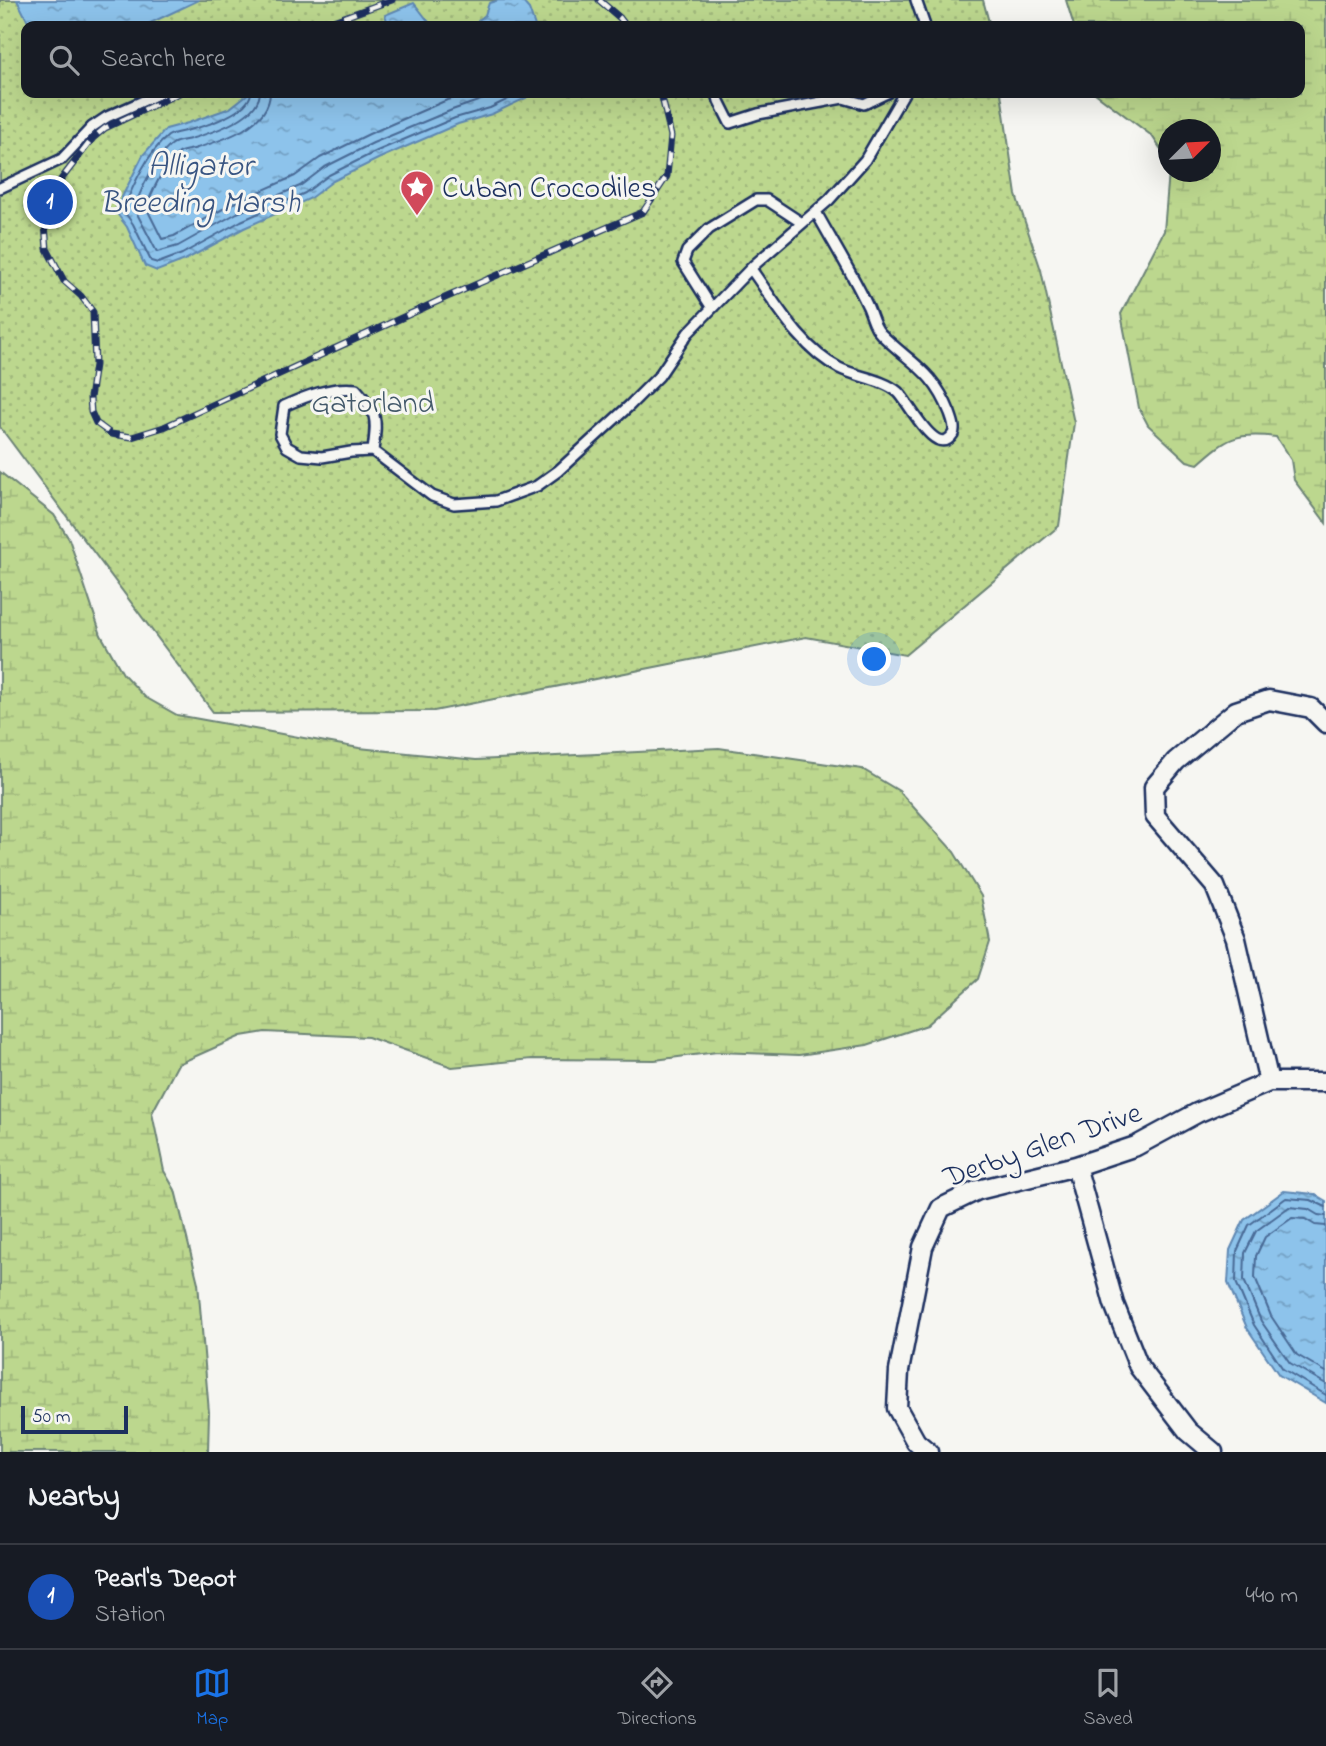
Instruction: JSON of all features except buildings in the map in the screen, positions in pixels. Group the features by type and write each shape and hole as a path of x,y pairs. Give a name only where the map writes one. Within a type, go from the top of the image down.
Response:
{"street":[{"path":"1269,1083 1236,939 1215,886 1155,816 1154,787 1176,761 1236,711 1269,700 1311,708 1326,723"},
{"name":"Derby Glen Drive","path":"928,1452 916,1442 897,1408 899,1371 923,1247 941,1208 978,1190 1076,1166 1136,1146 1197,1113 1269,1083 1326,1082"},
{"path":"1076,1166 1114,1304 1139,1367 1188,1431 1213,1452"}],"lane":[{"path":"916,0 923,21"},
{"path":"0,188 62,159 92,127 107,117 150,98"},
{"path":"718,98 730,123 830,98"},
{"path":"850,98 864,104 877,98"},
{"path":"373,451 376,422 372,407 356,389 342,387 284,406 280,434 287,447 301,455 322,457 373,451 432,496 454,504 496,500 537,486 558,471 651,384 688,333 751,269 816,212 865,160 901,98"},
{"path":"712,309 683,262 687,251 709,229 756,200 767,200 803,223"},
{"path":"751,269 788,319 820,355 837,367 896,390 933,438 949,437 954,427 933,379 877,330 868,307 816,212"}],"green space":[{"name":"Gatorland","path":"0,0 983,0 989,21 21,21 21,98 1002,98 1016,195 1041,270 1074,423 1059,526 905,655 806,637 434,711 213,712 0,427"},
{"path":"1066,0 1326,0 1326,523 1294,480 1291,460 1276,437 1241,436 1217,448 1198,464 1187,461 1148,425 1139,408 1121,314 1164,231 1168,182 1221,182 1221,119 1158,119 1158,145 1152,136 1102,98 1305,98 1305,21 1072,21"},
{"path":"0,472 54,515 69,539 101,635 123,674 145,697 177,715 359,748 476,760 719,748 862,769 899,791 954,852 981,896 990,942 978,979 927,1025 867,1045 799,1055 717,1052 655,1060 532,1059 452,1067 368,1037 265,1032 241,1036 178,1064 152,1113 164,1171 175,1190 198,1283 209,1412 208,1452 0,1452"}],"water":[{"path":"17,0 199,0 155,21 28,21"},
{"path":"499,0 522,1 529,9 533,21 478,21 485,15 489,3"},
{"path":"414,3 428,21 387,21 385,15"},
{"name":"Alligator Breeding Marsh","path":"243,98 526,98 380,158 333,181 309,199 244,228 185,260 157,271 145,266 127,227 115,211 143,155 166,129 230,108"},
{"path":"1284,1191 1314,1194 1326,1201 1326,1403 1279,1375 1247,1328 1228,1283 1230,1250 1244,1220"}],"railway":[{"path":"333,21 392,0"},
{"path":"599,0 622,21"},
{"path":"168,98 105,128 93,138 53,190 45,224 47,249 64,281 81,296 93,312 95,365 90,398 91,412 96,423 111,434 132,437 164,427 447,297 643,212 667,176 671,136 662,98"}],"place":[{"name":"Pearl's Depot","path":"50,202"},
{"name":"Cuban Crocodiles","path":"417,217"}]}
